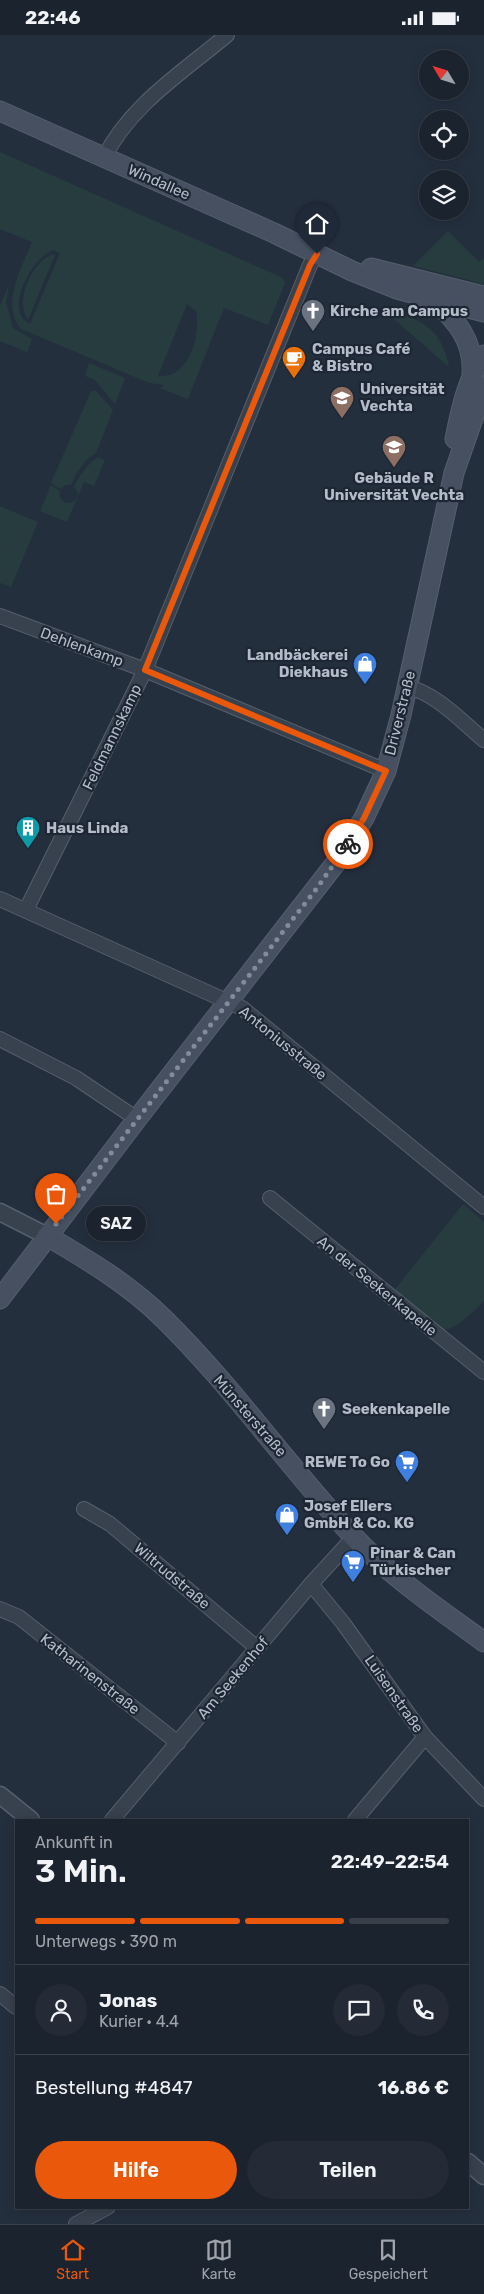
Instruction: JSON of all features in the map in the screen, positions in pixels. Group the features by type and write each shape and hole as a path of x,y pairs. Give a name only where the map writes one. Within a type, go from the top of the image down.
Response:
{"main road":[{"name":"Windallee","path":"0,111 397,289 484,312"},
{"name":"Windallee","path":"317,254 484,296"},
{"name":"Windallee","path":"434,299 454,318 460,327 473,359 478,380"},
{"name":"Driverstraße","path":"0,1299 338,860 364,818 386,771 407,687 454,473 484,355"},
{"name":"Münsterstraße","path":"47,1236 88,1259 129,1289 163,1318 250,1415 354,1537 392,1573 484,1643"}],"street":[{"path":"104,158 112,142 142,108 227,35"},
{"name":"Feldmannskamp","path":"26,911 145,670 310,265 317,254"},
{"name":"Dehlenkamp","path":"0,616 145,670 386,771"},
{"path":"407,687 417,689 434,699 484,740"},
{"name":"Antoniusstraße","path":"0,899 242,1008 484,1207"},
{"path":"0,1039 76,1078 137,1119"},
{"name":"An der Seekenkapelle","path":"270,1199 484,1373"},
{"name":"Münsterstraße","path":"0,1212 47,1236"},
{"name":"Wiltrudstraße","path":"84,1509 110,1524 258,1648"},
{"name":"Am Seekenhof","path":"113,1819 311,1584 354,1537"},
{"name":"Luisenstraße","path":"311,1584 343,1623 425,1737 484,1799"},
{"name":"Katharinenstraße","path":"0,1609 19,1617 178,1743"},
{"path":"357,1819 425,1737"},
{"path":"0,1795 30,1819"},
{"path":"0,1994 15,2006"},
{"path":"469,2163 484,2175"},
{"path":"76,2224 104,2209"}],"green space":[{"path":"0,152 283,278 285,283 268,325 224,308 188,399 160,388 165,385 149,383 21,329 15,319 12,308 13,297 15,285 32,242 0,229","holes":["53,250 60,253 30,324 22,318 19,309 23,285 36,263","187,304 196,311 197,321 197,332 190,354 185,364 178,371 169,375 158,376"]},
{"path":"448,231 479,262 484,258 484,284 413,266"},
{"path":"53,254 55,255 28,320 24,312 23,302 27,283 38,265 45,258"},
{"path":"9,285 6,302 13,328 32,339 27,352 0,341 0,306"},
{"path":"380,307 405,315 425,325 440,341 449,367"},
{"path":"89,363 125,378 115,404 95,380 85,376"},
{"path":"91,391 96,391 113,410 96,453 87,459 76,474 71,485 65,485 61,489 51,483"},
{"path":"98,457 105,460 94,486 84,482 67,522 40,511 51,485 60,491 59,496 64,502 72,503 77,498 78,493 74,487 76,482 87,467"},
{"path":"0,506 38,522 11,587 0,583"},
{"path":"463,1204 484,1222 484,1301 459,1323 440,1331 393,1292"}],"way so far":[{"path":"56,1224 317,888 348,844"}],"place":[{"name":"Kirche am Campus","path":"313,332"},
{"name":"Campus Café & Bistro","path":"294,379"},
{"name":"Universität Vechta","path":"342,419"},
{"name":"Gebäude R Universität Vechta","path":"394,468"},
{"name":"Landbäckerei Diekhaus","path":"365,685"},
{"name":"Haus Linda","path":"28,849"},
{"name":"SAZ","path":"56,1224"},
{"name":"Seekenkapelle","path":"324,1430"},
{"name":"REWE To Go","path":"407,1483"},
{"name":"Josef Ellers GmbH & Co. KG","path":"287,1536"},
{"name":"Pinar & Can Türkischer","path":"353,1583"}],"route":[{"path":"317,254 310,265 145,670 386,771 364,818 348,844"}]}
